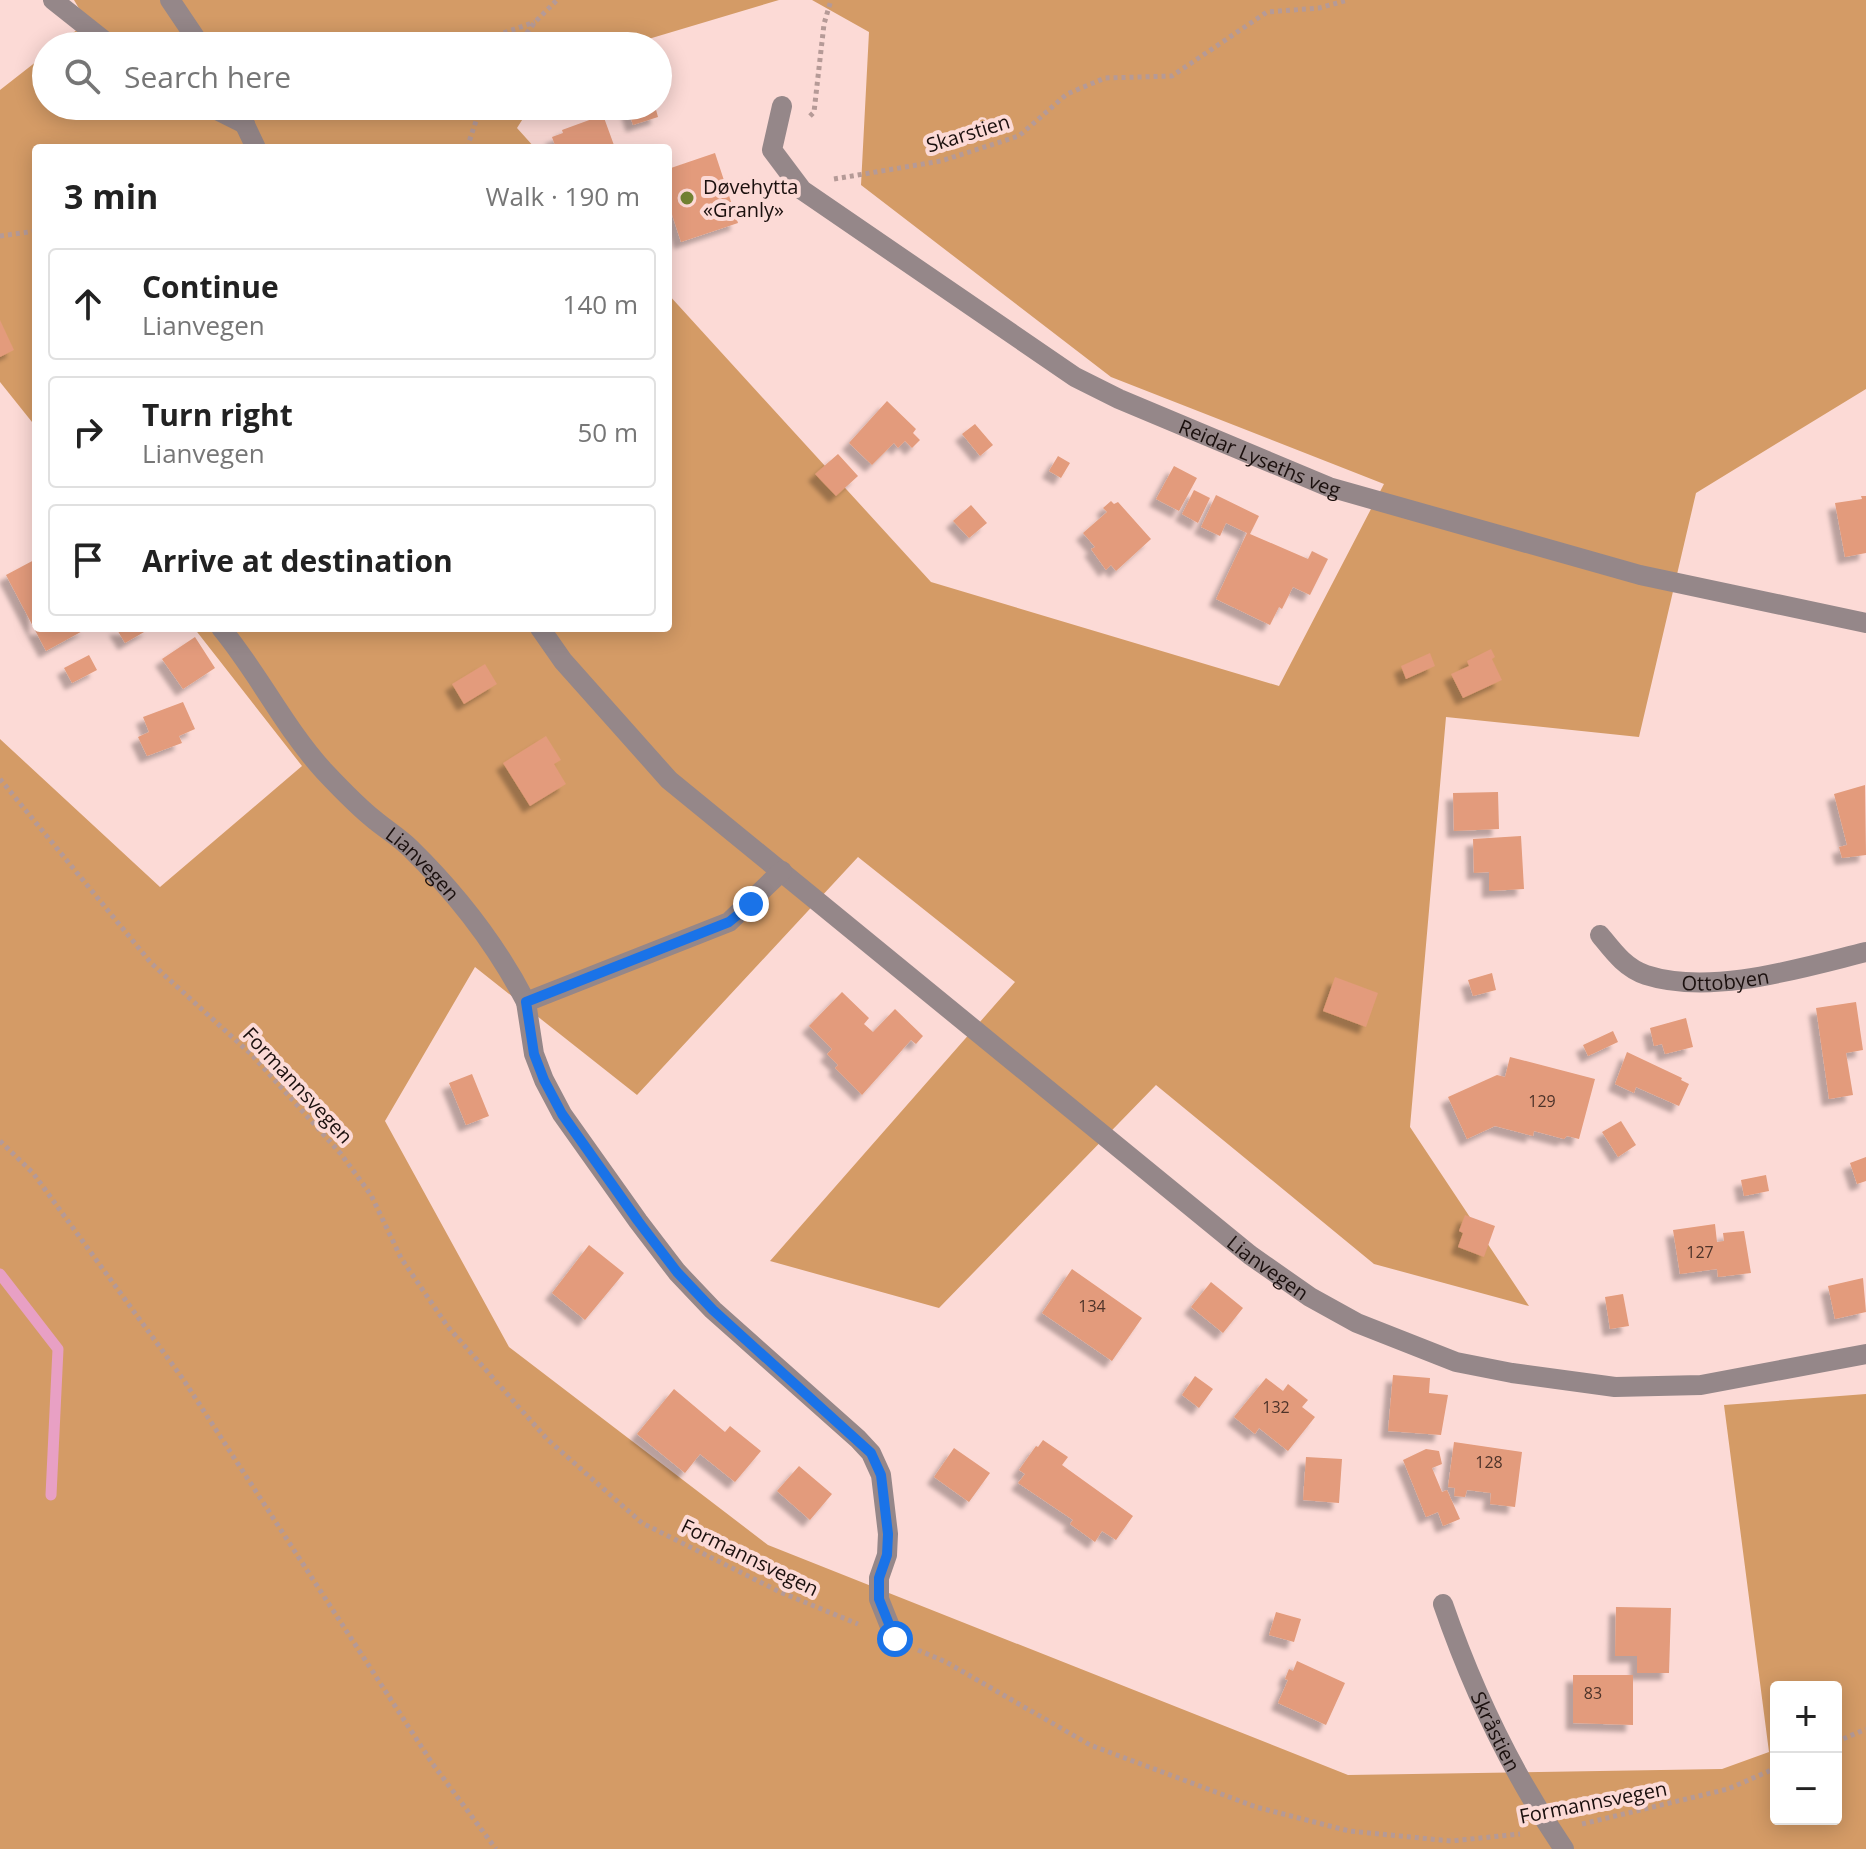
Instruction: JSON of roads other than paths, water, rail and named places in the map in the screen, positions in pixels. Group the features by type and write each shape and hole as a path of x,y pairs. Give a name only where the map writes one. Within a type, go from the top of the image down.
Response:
{"street":[{"path":"53,0 93,32"},
{"path":"170,0 192,32"},
{"name":"Reidar Lyseths veg","path":"782,106 772,150 802,190 1075,377 1119,399 1329,487 1640,575 1866,623"},
{"path":"243,120 254,144"},
{"name":"Lianvegen","path":"224,632 298,741 373,819 408,846 481,926 506,963 526,1002 534,1054 562,1114 677,1272 713,1310 871,1453 881,1475 888,1534 887,1555 879,1578 879,1599 895,1639"},
{"name":"Lianvegen","path":"543,632 563,661 669,780 1250,1255 1310,1297 1357,1323 1456,1362 1615,1387 1701,1385 1866,1354"},
{"path":"526,1002 729,922 782,871"},
{"name":"Ottobyen","path":"1600,935 1623,962 1645,975 1690,982 1739,979 1866,952"},
{"name":"Skråstien","path":"1443,1604 1463,1663 1498,1739 1524,1788 1564,1849"}],"waterway":[{"path":"0,1274 58,1349 51,1495"}],"place":[{"name":"Døvehytta «Granly»","path":"687,198"}]}
